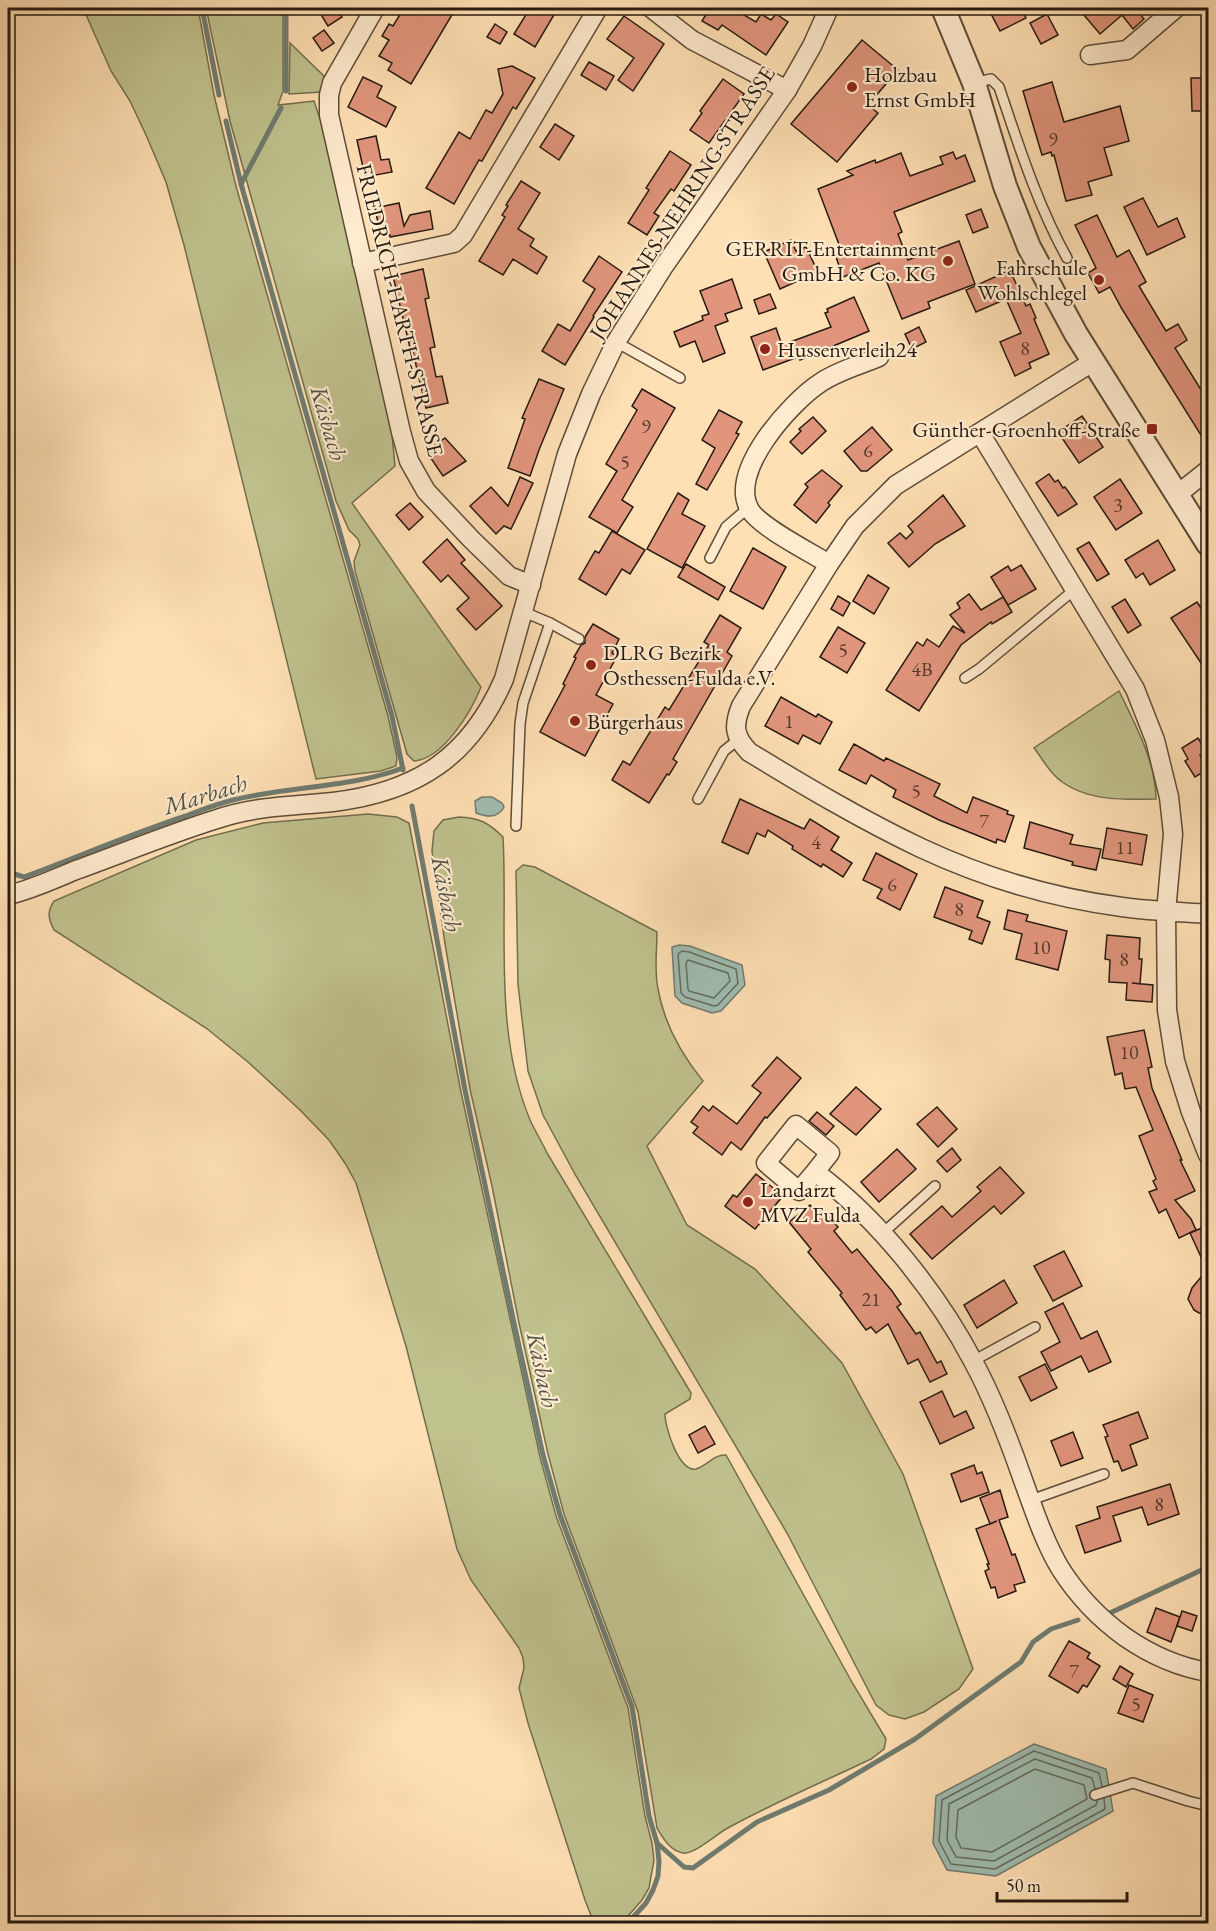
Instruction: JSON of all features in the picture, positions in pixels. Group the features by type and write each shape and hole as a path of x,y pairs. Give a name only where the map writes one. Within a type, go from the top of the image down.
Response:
{"street":[{"name":"FRIEDRICH-HARTH-STRASSE","path":"375,8 333,83 329,96 329,115 401,432 409,461 426,491 502,569 510,576 531,585"},
{"path":"362,263 454,243 463,235 598,8"},
{"path":"651,8 692,40 787,90"},
{"name":"JOHANNES-NEHRING-STRASSE","path":"8,895 230,814 363,797 391,789 419,778 463,745 493,705 504,679 567,454 591,394 616,342 664,266 787,90 812,46 829,8"},
{"path":"943,8 974,83 1005,186 1029,247 1076,334 1209,544"},
{"path":"1090,55 1127,50 1176,8"},
{"path":"829,564 757,520 748,508 745,491 749,469 773,427 798,399 822,381 879,357"},
{"path":"1094,361 896,485 855,526 741,706 735,732 749,752 813,790 921,848 989,875 1052,894 1121,907 1209,914"},
{"path":"980,433 1135,689 1155,740 1169,797 1173,834 1166,912 1167,1010 1175,1061 1191,1112 1205,1136 1209,1155"},
{"path":"1178,494 1209,470"},
{"path":"815,1172 883,1233 951,1324 973,1360 1001,1420 1048,1545 1062,1570 1095,1612 1113,1629 1148,1652 1180,1665 1209,1672"}],"lane":[{"path":"974,83 991,79 999,87 1029,178 1050,228 1067,258"},
{"path":"616,342 680,378"},
{"path":"710,558 726,527 748,508"},
{"path":"965,678 1074,590"},
{"path":"524,612 579,639"},
{"path":"516,826 520,724 523,703 550,623"},
{"path":"698,799 723,751 739,738"},
{"path":"883,1233 935,1186"},
{"path":"973,1360 1035,1327"},
{"path":"1030,1500 1104,1474"},
{"path":"1095,1795 1133,1783 1209,1806"}],"green space":[{"path":"83,8 198,8 214,95 236,186 388,716 397,757 396,766 381,771 316,779 184,245 166,182 130,101 111,71"},
{"path":"206,8 283,8 283,91 278,105 314,101 321,122 392,435 395,466 352,503 481,687 455,733 425,758 414,761 407,754 355,571 354,561 360,545 358,539 349,530 336,501 230,121"},
{"path":"290,43 325,77 322,92 289,94"},
{"path":"1119,691 1149,757 1156,799 1107,798 1071,788 1057,778 1034,748"},
{"path":"368,814 397,817 409,823 461,1092 540,1457 556,1516 628,1708 654,1860 649,1888 622,1923 594,1923 528,1723 519,1688 524,1668 523,1658 519,1648 471,1580 457,1549 406,1346 356,1183 345,1163 329,1140 248,1062 206,1028 54,930 50,918 49,912 54,901 196,840 263,823"},
{"path":"459,817 483,822 503,837 504,980 511,1051 518,1086 530,1120 547,1153 691,1393 690,1399 665,1414 667,1429 674,1448 684,1464 696,1469 718,1456 726,1455 886,1739 884,1749 871,1759 744,1819 687,1853 678,1852 671,1847 657,1828 638,1712 564,1514 548,1454 519,1323 470,1089 445,944 432,851 434,831 443,820"},
{"path":"523,865 535,867 657,932 657,982 664,1014 681,1049 703,1081 647,1146 687,1225 755,1269 842,1363 903,1474 973,1669 959,1689 924,1712 905,1719 889,1715 876,1705 787,1533 576,1176 543,1115 528,1071 518,984 516,871"}],"water":[{"path":"482,797 492,797 504,807 495,815 476,813 475,801"},
{"path":"690,946 742,965 745,985 721,1011 712,1013 682,1003 675,996 672,947"},
{"path":"1034,1744 1106,1769 1113,1811 996,1876 947,1870 933,1843 936,1796"}],"building":[{"path":"317,8 337,8 342,17 328,26"},
{"path":"404,8 456,8 411,84 388,70 392,63 379,56 389,40 382,36 389,24 393,26"},
{"path":"530,8 558,8 535,47 514,34"},
{"path":"710,8 732,8 756,22 761,14 771,20 776,14 788,22 766,55 722,25 718,30 702,21"},
{"path":"988,8 1021,8 1026,18 1000,31"},
{"path":"1078,8 1135,8 1144,19 1133,29 1122,15 1100,34"},
{"path":"1047,14 1058,35 1041,44 1030,23"},
{"path":"624,16 664,44 633,91 618,80 634,58 607,39"},
{"path":"495,24 507,32 500,44 487,37"},
{"path":"324,30 334,43 322,51 313,38"},
{"name":"Holzbau Ernst GmbH","path":"862,40 898,70 868,105 878,113 837,162 791,124"},
{"path":"589,62 614,76 606,90 581,75"},
{"path":"512,66 535,78 516,109 513,107 454,204 426,188 459,132 470,139 486,110 492,113 503,94 498,69"},
{"path":"363,77 382,86 377,97 396,107 386,127 348,107"},
{"path":"1191,78 1209,78 1209,111 1192,111"},
{"path":"723,79 744,94 709,143 690,130 702,113 700,111"},
{"path":"1052,82 1064,122 1120,106 1129,141 1104,148 1112,175 1088,182 1092,195 1066,201 1054,155 1052,156 1051,152 1042,155 1023,91"},
{"path":"555,124 574,136 559,160 540,147"},
{"path":"376,136 381,160 389,159 392,172 365,177 357,140"},
{"path":"670,151 691,165 674,191 671,189 654,213 659,216 647,235 628,223 649,190 646,188"},
{"path":"953,152 956,159 965,155 975,181 894,212 902,232 898,234 908,260 959,241 975,284 928,302 930,308 902,319 879,263 843,277 836,257 843,255 818,189 853,175 847,171 875,160 876,163 901,153 910,176 943,164 940,157"},
{"path":"521,181 540,193 518,229 534,239 530,246 547,257 537,274 513,259 503,275 479,261 505,217 502,215 508,206 506,205"},
{"path":"1143,198 1158,227 1177,218 1185,237 1147,255 1124,207"},
{"path":"399,203 404,226 410,215 430,211 433,229 390,237 390,235 384,236 375,208"},
{"path":"981,209 988,227 973,233 966,215"},
{"path":"1097,215 1117,257 1129,250 1146,282 1139,286 1166,331 1178,324 1187,340 1175,348 1203,393 1209,390 1209,448 1110,287 1099,293 1088,273 1096,268 1075,225"},
{"path":"791,240 796,251 806,247 818,272 780,289 764,252"},
{"path":"599,256 622,272 565,365 542,351 558,324 570,331 595,289 583,281"},
{"path":"423,269 429,298 425,299 435,347 430,348 436,377 442,376 448,403 426,408 393,276"},
{"path":"1010,270 1026,306 1030,304 1049,354 1029,363 1031,368 1015,376 1000,342 1021,333 1006,299 976,312 966,290"},
{"path":"732,279 742,308 725,314 728,321 715,326 725,353 703,362 695,341 680,347 674,332 703,320 702,316 709,314 700,291"},
{"path":"770,294 776,308 759,314 754,300"},
{"path":"854,297 869,331 800,360 798,357 763,370 751,337 776,328 782,345 831,327 825,313 828,312 827,309"},
{"path":"919,327 926,342 912,349 905,334"},
{"path":"539,379 564,389 530,476 508,468 525,419 522,418"},
{"path":"642,389 675,408 622,500 633,507 617,533 589,517 617,471 606,464 637,410 632,406"},
{"path":"719,410 742,422 736,433 739,434 707,490 696,484 715,448 702,440"},
{"path":"1082,416 1103,447 1079,463 1058,432"},
{"path":"813,417 826,431 802,454 790,442 801,431 799,429"},
{"path":"872,427 892,450 867,471 861,471 844,451"},
{"path":"445,438 466,461 443,476 426,451"},
{"path":"822,470 842,486 816,523 794,505 808,487 805,484"},
{"path":"1049,474 1055,482 1058,480 1063,488 1065,487 1077,504 1058,516 1036,483"},
{"path":"520,477 533,483 511,529 504,526 496,534 470,506 491,487 508,506"},
{"path":"1120,479 1142,513 1116,530 1094,497"},
{"path":"678,493 689,500 682,514 705,526 682,568 647,549"},
{"path":"943,495 965,526 935,544 909,567 888,543 900,533 906,539 913,532 908,526"},
{"path":"410,503 423,517 409,530 396,515"},
{"path":"612,531 645,550 630,574 622,569 606,595 579,579 595,551 599,553"},
{"path":"447,539 465,560 461,563 502,606 476,630 457,609 469,598 448,575 441,582 423,562"},
{"path":"1158,540 1175,570 1150,585 1143,573 1136,578 1125,560"},
{"path":"1089,542 1109,574 1097,581 1077,549"},
{"path":"753,548 786,567 763,609 730,591"},
{"path":"686,564 725,587 718,600 678,577"},
{"path":"1021,565 1036,589 1008,605 991,577 1008,566 1011,571"},
{"path":"868,575 889,588 874,614 853,601"},
{"path":"969,594 981,610 1003,597 1012,612 992,624 991,622 961,645 919,711 886,690 917,642 923,646 927,639 939,647 953,626 965,633 950,615 960,608 957,603"},
{"path":"838,596 850,603 843,616 831,609"},
{"path":"1125,599 1141,625 1128,633 1112,607"},
{"path":"1197,602 1209,620 1209,675 1171,618"},
{"path":"720,615 741,628 727,652 732,656 673,759 677,762 649,803 612,780 623,761 630,765 665,707 669,710 709,645 704,642"},
{"path":"593,624 619,639 612,653 617,656 596,695 613,704 585,756 540,732 565,685 563,684 576,658 574,657 581,645 585,643 585,637"},
{"path":"838,627 865,643 847,673 820,657"},
{"path":"781,697 816,717 818,714 832,722 820,744 803,735 798,744 765,726"},
{"path":"1198,738 1206,751 1200,755 1208,769 1195,777 1185,761 1188,759 1182,748"},
{"path":"854,744 884,761 886,758 940,784 934,796 967,813 973,797 1008,811 1007,814 1014,816 1005,842 997,839 996,843 939,820 893,797 896,790 871,775 866,784 839,770"},
{"path":"740,799 804,829 810,819 839,837 831,850 852,863 843,877 823,864 821,867 792,849 793,846 768,830 765,837 757,833 748,854 722,842"},
{"path":"1030,822 1073,835 1070,844 1101,849 1096,870 1072,865 1073,862 1024,848"},
{"path":"1107,828 1147,835 1142,865 1102,858"},
{"path":"876,853 917,874 900,910 877,898 882,889 863,880"},
{"path":"945,887 983,901 977,917 990,922 982,944 969,939 972,931 934,917"},
{"path":"1008,910 1028,915 1026,921 1067,931 1058,970 1016,959 1022,934 1004,929"},
{"path":"1107,935 1140,938 1139,959 1142,959 1140,984 1153,985 1152,1002 1126,1000 1127,983 1109,982 1110,960 1105,959"},
{"path":"1144,1030 1152,1067 1148,1068 1152,1088 1182,1160 1180,1160 1195,1191 1175,1200 1191,1219 1196,1230 1179,1238 1166,1209 1159,1213 1149,1192 1157,1189 1153,1181 1156,1179 1139,1136 1153,1130 1136,1087 1125,1089 1122,1073 1115,1075 1107,1037"},
{"path":"777,1057 801,1078 767,1118 765,1117 741,1150 731,1142 722,1155 693,1133 698,1127 691,1122 703,1106 709,1111 713,1106 737,1124 761,1093 752,1086"},
{"path":"856,1087 881,1109 856,1135 830,1114"},
{"path":"937,1107 957,1129 938,1147 917,1124"},
{"path":"817,1112 834,1126 826,1135 809,1121"},
{"path":"952,1148 961,1160 947,1172 937,1161"},
{"path":"897,1149 916,1169 879,1202 861,1182"},
{"path":"1000,1167 1024,1193 1001,1214 994,1206 932,1259 910,1234 942,1206 952,1217 981,1191 977,1187"},
{"path":"756,1174 783,1196 755,1229 725,1206 733,1195 737,1197"},
{"path":"810,1205 816,1212 821,1207 838,1227 834,1231 852,1253 857,1249 892,1291 901,1304 897,1307 916,1334 920,1332 937,1363 941,1361 947,1374 930,1382 918,1359 908,1364 888,1324 876,1333 871,1327 866,1330 840,1295 842,1293 808,1252 811,1249 789,1222"},
{"path":"1209,1225 1209,1314 1194,1310 1188,1299 1192,1288 1207,1270 1190,1233"},
{"path":"1064,1251 1082,1286 1053,1301 1034,1266"},
{"path":"1004,1280 1017,1303 977,1328 964,1305"},
{"path":"1063,1303 1081,1339 1097,1331 1111,1362 1089,1372 1081,1356 1051,1371 1041,1352 1060,1342 1045,1312"},
{"path":"1045,1364 1057,1388 1031,1401 1019,1377"},
{"path":"942,1391 954,1417 966,1411 974,1428 940,1444 920,1402"},
{"path":"1138,1412 1148,1438 1130,1445 1137,1465 1122,1471 1118,1461 1114,1462 1103,1425"},
{"path":"705,1426 715,1444 698,1453 689,1435"},
{"path":"1073,1432 1083,1458 1061,1466 1051,1441"},
{"path":"974,1465 977,1474 982,1472 989,1492 961,1502 951,1474"},
{"path":"1170,1484 1179,1514 1148,1525 1142,1507 1113,1516 1121,1541 1085,1553 1076,1526 1100,1518 1097,1507"},
{"path":"1000,1490 1008,1517 999,1520 1025,1582 1014,1585 1016,1591 998,1598 995,1587 991,1588 985,1571 989,1569 987,1564 989,1564 976,1529 990,1524 980,1498"},
{"path":"1156,1608 1180,1617 1171,1642 1147,1632"},
{"path":"1182,1611 1197,1616 1192,1631 1177,1626"},
{"path":"1069,1641 1090,1653 1087,1658 1100,1666 1087,1687 1083,1685 1078,1693 1049,1676"},
{"path":"1120,1666 1133,1674 1126,1687 1113,1679"},
{"path":"1129,1685 1153,1695 1143,1722 1118,1713"}],"waterway":[{"name":"Käsbach","path":"202,8 219,95"},
{"path":"286,8 286,91"},
{"path":"241,184 281,108"},
{"name":"Käsbach","path":"226,121 241,184 392,716 403,770"},
{"name":"Marbach","path":"8,872 24,877 145,830 233,800 341,783 383,775 403,768"},
{"name":"Käsbach","path":"412,806 465,1090 543,1455 560,1515 632,1707 649,1816 657,1843 659,1861 658,1876 653,1890 646,1903 627,1924"},
{"path":"1110,1613 1208,1567"},
{"path":"657,1843 684,1867 693,1868 757,1822 829,1790 915,1739 1021,1662 1033,1642 1051,1629 1078,1620"}],"place":[{"name":"Holzbau Ernst GmbH","path":"852,87"},
{"name":"GERRIT-Entertainment GmbH & Co. KG","path":"948,261"},
{"name":"Fahrschule Wohlschlegel","path":"1099,280"},
{"name":"Hussenverleih24","path":"765,349"},
{"name":"Günther-Groenhoff-Straße","path":"1152,429"},
{"name":"DLRG Bezirk Osthessen-Fulda e.V.","path":"591,665"},
{"name":"Bürgerhaus","path":"575,721"},
{"name":"Landarzt MVZ Fulda","path":"748,1202"}]}
